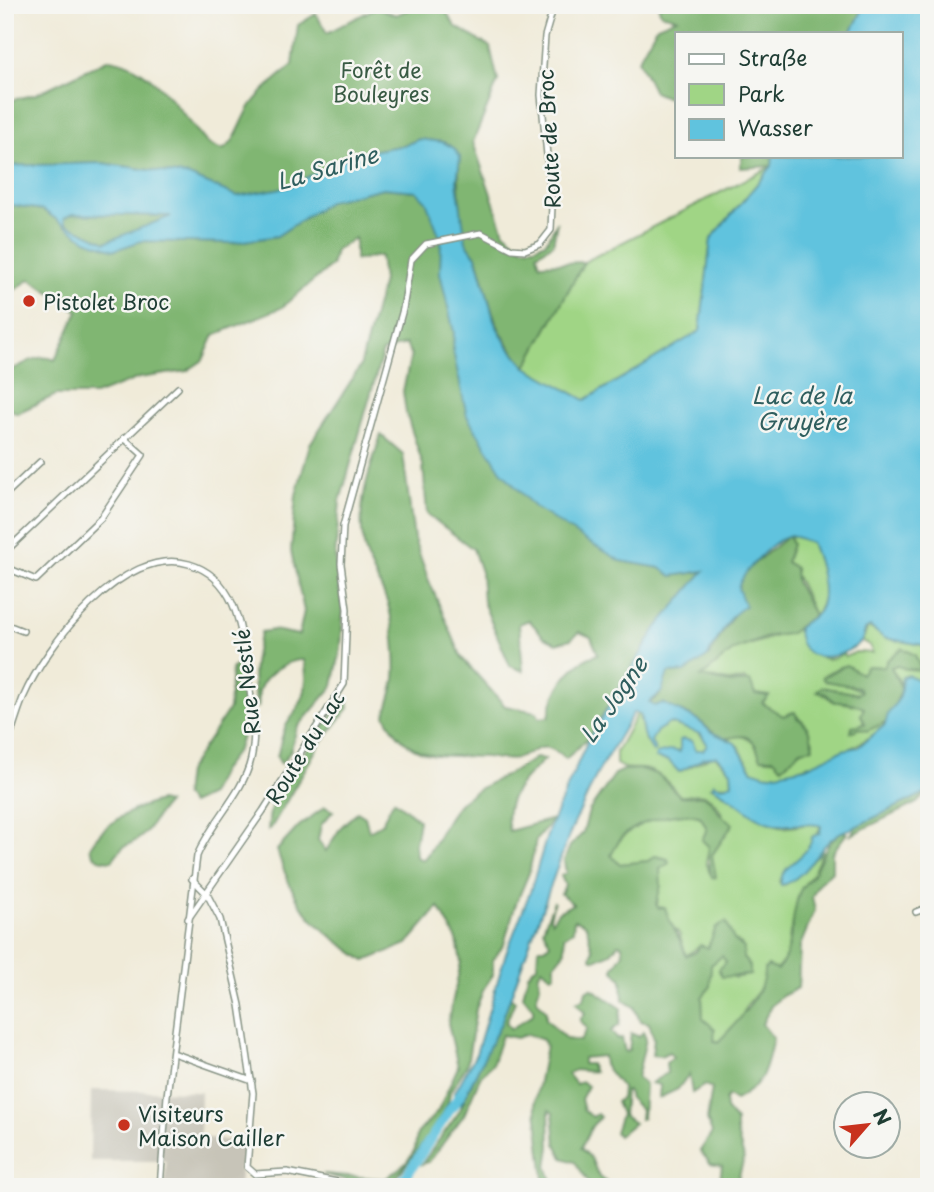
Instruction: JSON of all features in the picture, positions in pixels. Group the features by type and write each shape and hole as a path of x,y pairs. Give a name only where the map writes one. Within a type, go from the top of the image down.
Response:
{"street":[{"name":"Route de Broc","path":"409,265 416,252 429,243 487,234 512,249 525,250 540,244 551,230 552,205 541,95 545,36 554,5"},
{"name":"Route du Lac","path":"188,919 344,684 347,609 341,564 343,526 351,487 403,309 409,265"},
{"path":"5,552 178,388"},
{"path":"5,567 36,580 101,518 143,455 124,438"},
{"path":"5,495 40,462"},
{"name":"Rue Nestlé","path":"5,754 23,698 38,670 64,634 131,570 162,560 186,563 207,572 225,589 239,617 254,738 248,770 203,841 192,879 160,1187"},
{"path":"5,624 23,631"},
{"path":"192,879 207,894 223,933 240,1005 252,1081 246,1157 250,1171 259,1174 287,1172 362,1187"},
{"path":"916,912 929,906"},
{"path":"173,1052 252,1081"}],"shaded area":[{"path":"91,1090 201,1092 200,1137 243,1142 239,1187 165,1187 166,1161 90,1161"}],"green space":[{"name":"Forêt de Bouleyres","path":"419,5 444,8 455,26 490,47 498,81 473,142 504,232 523,247 535,247 546,242 557,222 553,244 537,254 540,264 584,262 526,367 499,328 478,260 466,242 460,200 460,157 454,148 443,142 419,139 405,145 354,154 288,187 237,196 189,176 102,163 5,166 5,102 36,94 109,59 125,63 153,80 208,144 222,150 232,142 256,99 293,65 298,25 316,14 327,33 377,7 396,15"},
{"path":"658,5 865,5 852,32 675,32 675,101 654,92 638,60 657,26 677,18 661,14"},
{"path":"742,158 773,158 772,166 740,168"},
{"path":"772,166 711,239 700,331 585,400 526,367 584,262"},
{"path":"383,188 416,191 426,200 438,227 442,240 440,273 454,332 453,351 462,381 621,561 661,568 672,576 704,571 657,627 589,737 566,759 545,747 510,760 427,753 405,742 385,715 395,676 393,629 389,607 367,556 362,526 363,499 381,435 403,454 414,539 462,658 505,706 537,712 539,718 549,717 559,687 565,678 580,663 598,654 591,637 579,632 571,639 557,643 543,636 529,620 519,624 523,671 510,666 483,602 481,572 473,549 427,514 423,465 406,413 403,391 411,355 406,344 383,351 340,501 335,557 343,613 341,648 333,686 297,728 290,752 281,764 277,757 285,727 304,695 304,660 291,662 271,673 259,691 258,708 253,679 254,661 261,632 274,630 299,635 304,611 291,551 296,495 310,444 360,367 383,281 380,256 355,260 355,238 336,250 331,266 281,308 214,335 203,360 187,371 139,378 95,395 56,395 17,413 5,406 5,371 34,359 55,360 78,311 30,279 5,297 5,204 43,210 86,240 115,250 141,241 231,243 277,236 330,201"},
{"path":"72,214 173,216 106,242 66,224 63,218"},
{"path":"788,536 808,539 821,567 823,598 814,615 798,580 786,562 792,544"},
{"path":"788,536 792,544 786,562 795,568 796,582 814,615 789,634 770,636 734,650 701,677 731,683 750,681 755,694 769,696 762,703 783,716 795,712 809,731 813,748 801,750 782,767 773,758 761,758 755,744 746,737 724,738 686,713 651,706 649,703 659,696 668,673 685,672 709,655 734,614 738,588 745,571"},
{"path":"868,627 890,639 923,645 929,661 925,683 906,675 901,684 891,667 896,665 919,671 916,658 905,650 891,657 884,667 867,666 861,674 848,666 839,667 824,675 825,681 845,683 861,691 860,694 822,687 822,693 833,701 861,706 865,711 861,715 866,720 856,728 865,730 886,722 867,739 813,764 780,774 768,775 752,770 738,746 728,739 739,735 753,741 761,758 782,758 801,751 813,742 804,722 793,712 783,716 762,703 766,696 755,694 752,686 744,679 703,679 702,675 734,650 798,629 804,643 821,657 829,659 843,653 845,657 856,652 873,653 869,645 862,641"},
{"path":"902,648 915,655 921,670 905,669 896,665 891,667 902,690 886,722 867,731 859,728 851,732 852,726 865,724 861,715 864,708 848,702 835,702 825,693 817,691 822,687 858,694 861,691 858,687 825,681 822,677 846,665 861,674 867,666 884,667 887,660"},
{"path":"241,663 247,721 238,749 221,771 210,795 191,804 184,796 187,772 229,709 232,668"},
{"path":"348,702 349,708 319,745 268,830 271,808 284,784 329,719"},
{"path":"638,712 644,737 653,751 650,741 657,731 670,723 691,730 704,739 707,744 703,750 696,750 692,741 683,739 680,741 680,752 668,751 658,758 669,761 679,772 714,755 731,771 732,784 712,787 773,824 783,827 812,824 821,826 810,849 789,867 779,882 784,885 796,877 823,850 813,873 801,889 795,924 790,931 787,957 746,1006 742,1017 718,1042 712,1038 715,1029 703,1019 702,997 709,989 711,965 722,956 726,962 723,966 734,978 750,975 742,958 742,945 734,940 725,923 716,929 707,948 698,947 686,956 679,933 667,921 665,907 657,908 660,869 665,858 655,856 648,861 619,864 611,858 615,847 635,828 662,817 690,814 701,817 707,829 704,836 709,847 706,862 710,874 712,855 728,831 721,813 710,798 698,794 680,796 654,773 616,764 616,752"},
{"path":"535,758 545,759 522,782 511,799 507,819 509,831 553,819 536,840 529,873 515,906 504,944 493,960 493,975 484,988 476,1009 467,1065 450,1092 448,1103 433,1130 389,1187 374,1187 323,1174 385,1179 406,1163 415,1149 417,1134 438,1111 458,1067 448,1023 461,962 457,940 439,907 407,944 365,961 332,937 309,915 292,889 277,850 299,826 325,807 333,811 321,825 318,840 326,851 341,827 357,812 365,817 369,831 381,824 394,800 419,820 416,857 423,860 451,814 463,800"},
{"path":"641,769 659,775 680,796 707,797 722,816 733,824 712,855 716,877 712,878 709,847 702,840 707,829 701,817 693,815 661,818 639,826 623,836 611,855 619,864 648,861 655,856 668,859 669,863 660,869 661,886 656,904 658,908 665,907 686,956 696,952 700,945 708,948 716,927 726,922 734,940 744,948 743,958 750,966 750,975 722,977 718,969 726,962 722,956 711,965 710,987 702,997 703,1019 715,1029 714,1041 718,1042 748,1008 760,989 764,970 768,966 777,970 783,962 801,889 812,876 830,842 841,831 847,833 832,853 832,871 819,883 812,897 815,910 800,946 798,988 782,996 771,1006 762,1024 773,1038 763,1074 745,1094 735,1100 728,1096 725,1100 726,1109 736,1121 744,1158 736,1187 719,1187 722,1166 711,1164 700,1151 712,1133 707,1120 712,1088 705,1085 692,1093 689,1074 678,1089 659,1098 660,1085 651,1083 667,1073 666,1063 673,1057 669,1052 661,1056 652,1055 654,1039 649,1023 640,1021 634,1007 623,1000 622,980 613,969 623,953 622,945 618,944 611,953 595,960 591,958 593,949 587,927 574,920 573,931 564,937 565,951 555,963 555,974 551,976 542,968 538,975 540,985 536,999 546,1011 546,1019 566,1039 580,1041 587,1029 580,1020 585,1013 576,1002 584,999 586,991 591,988 621,1008 619,1025 611,1031 617,1039 622,1038 625,1052 629,1051 631,1033 639,1037 643,1032 646,1039 637,1078 645,1084 643,1118 640,1119 641,1110 630,1099 628,1091 625,1091 623,1115 634,1123 618,1136 615,1132 621,1114 616,1102 621,1098 622,1088 604,1065 603,1056 583,1058 583,1064 590,1064 594,1072 575,1070 568,1074 576,1084 582,1082 588,1086 581,1099 584,1111 593,1117 597,1114 600,1117 592,1126 581,1148 591,1158 599,1177 614,1187 592,1187 575,1162 563,1158 556,1144 553,1113 549,1110 550,1147 547,1166 554,1187 545,1187 535,1101 546,1046 543,1040 527,1034 517,1038 502,1035 492,1065 481,1075 464,1115 429,1162 422,1164 459,1112 510,997 515,1001 506,1023 511,1029 533,1014 533,1008 523,996 528,974 537,965 538,948 545,948 550,943 543,929 554,901 550,918 552,921 558,912 573,904 561,894 565,885 561,876 566,873 564,861 570,846 583,833 589,811 615,774 624,770"},
{"path":"929,791 917,803 851,835 857,825"},
{"path":"159,801 167,803 149,828 138,840 124,847 112,861 93,854 90,847 103,830 129,812"}],"water":[{"name":"Lac de la Gruyère","path":"865,5 929,5 929,661 923,645 884,638 870,627 865,630 862,641 833,656 814,655 806,650 798,629 816,614 820,607 823,599 822,579 811,543 791,535 768,549 746,573 738,588 745,606 731,617 707,657 685,672 668,673 661,693 649,702 654,706 663,703 698,720 711,732 735,743 752,770 767,775 806,767 843,750 858,747 885,725 888,714 900,697 902,677 908,675 925,683 929,662 929,791 840,833 823,847 801,874 781,885 784,872 806,851 812,837 820,833 821,826 775,824 753,815 712,787 714,783 721,787 732,783 731,771 717,756 704,758 679,772 669,761 655,758 656,754 672,750 680,752 680,740 683,739 692,741 696,750 703,750 707,744 701,734 670,723 657,731 651,741 655,750 653,752 643,734 640,714 633,713 597,774 569,835 501,1023 461,1104 454,1099 454,1094 476,1054 505,956 530,892 549,829 587,742 657,627 704,571 672,576 660,568 621,561 534,507 501,471 467,416 453,351 454,332 440,273 441,240 426,201 416,191 383,188 330,201 277,236 231,243 141,241 115,250 86,240 43,210 5,204 5,166 102,163 189,176 237,196 288,187 354,154 405,145 419,139 443,142 454,148 460,157 457,182 466,242 477,258 495,323 507,345 526,367 585,400 700,331 711,239 772,166 773,158 902,158 902,32 852,32","holes":["72,214 171,216 106,242 66,224 64,218"]}],"waterway":[{"name":"La Jogne","path":"399,1187 463,1090"}],"place":[{"name":"Pistolet Broc","path":"29,301"},
{"name":"Visiteurs Maison Cailler","path":"124,1125"}],"water label":[{"name":"La Sarine","path":"327,167"}]}
